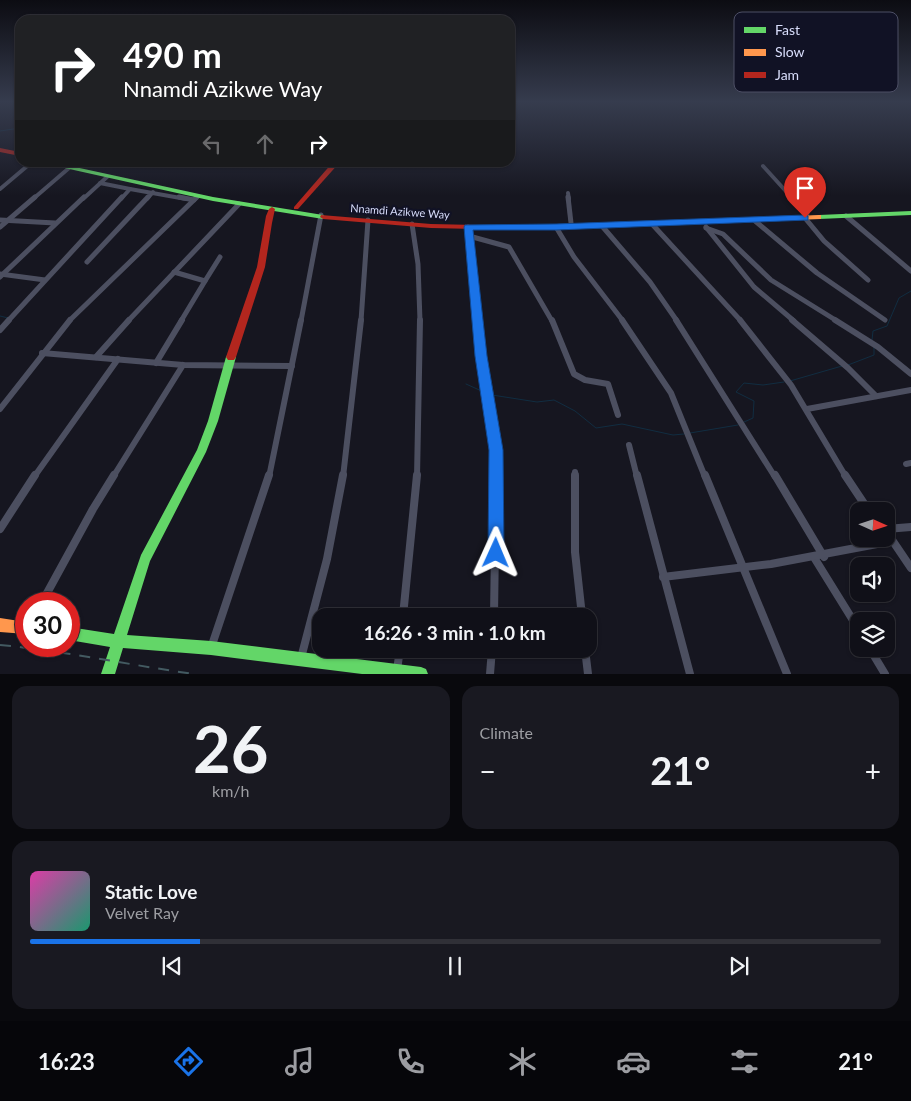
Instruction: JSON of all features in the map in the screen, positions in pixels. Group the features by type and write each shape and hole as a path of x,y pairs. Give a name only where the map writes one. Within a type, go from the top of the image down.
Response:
{"main road":[{"path":"0,150 15,153"},
{"path":"0,154 15,157"},
{"name":"Nnamdi Azikwe Way","path":"64,167 196,198 272,209 469,232 652,224 704,225 806,216 846,216 911,211"},
{"name":"Nnamdi Azikwe Way","path":"83,167 226,198 296,208 417,221 571,223 911,211"},
{"path":"296,208 333,167"},
{"path":"108,674 117,641 145,559 201,452 213,421 243,316 261,266 268,219 272,209"},
{"path":"0,625 15,627"},
{"path":"80,636 117,641 211,648 301,658 422,674"}],"street":[{"path":"763,166 806,216 824,241 868,280"},
{"path":"0,188 26,167"},
{"path":"0,227 3,221 69,168"},
{"path":"1,275 55,223 107,177"},
{"path":"100,183 196,198"},
{"path":"0,330 130,189"},
{"path":"87,262 153,192"},
{"path":"568,193 571,223"},
{"path":"0,409 42,353 74,316 196,198"},
{"path":"96,358 239,204"},
{"path":"211,648 269,476 321,215"},
{"path":"846,216 911,271"},
{"path":"301,658 322,576 346,460 361,326 368,220"},
{"path":"754,220 835,288 885,320"},
{"path":"3,221 55,223"},
{"path":"404,608 417,492 420,314 418,264 412,224"},
{"path":"652,224 720,296 784,377 807,409 862,502"},
{"path":"704,225 723,234 771,280 878,347 911,374"},
{"path":"704,225 754,287 848,368 876,396"},
{"path":"602,226 650,282 680,325 824,557"},
{"path":"556,227 574,257 624,323 671,393 787,674"},
{"path":"494,608 496,450 486,390 469,232 509,247 550,315 574,374 585,380 608,384 618,416"},
{"path":"156,363 220,257"},
{"path":"174,272 205,281"},
{"path":"1,275 46,280"},
{"path":"42,353 183,365 292,366"},
{"path":"0,529 118,359"},
{"path":"48,592 93,510 183,365"},
{"path":"807,409 911,390"},
{"path":"630,445 690,674"},
{"path":"575,472 575,552 581,608"},
{"path":"895,529 911,526"},
{"path":"895,544 911,568"},
{"path":"663,576 744,569 824,557 861,548"},
{"path":"815,558 850,615"},
{"path":"875,657 885,674"},
{"path":"397,670 399,658"},
{"path":"490,674 491,658"},
{"path":"586,658 588,674"}],"waterway":[{"path":"872,340 873,331 887,326 899,298 911,291"},
{"path":"0,316 8,318"},
{"path":"848,365 874,355 874,347"},
{"path":"790,381 842,366"},
{"path":"744,422 753,418 754,401 736,392 744,383 763,385 784,382"},
{"path":"466,384 486,393"},
{"path":"492,395 537,402 554,400 575,411 596,428 622,424 673,435 684,434"},
{"path":"690,433 738,425"}],"railway":[{"path":"0,645 194,674"}],"traffic: fast":[{"path":"64,167 213,199 323,217"},
{"path":"819,217 911,213"},
{"path":"108,674 145,559 201,452 213,421 231,357"},
{"path":"80,636 117,641 211,648 421,674"}],"traffic: slow":[{"path":"520,228 819,217"},
{"path":"0,625 15,627"}],"traffic: jam":[{"path":"0,150 15,153"},
{"path":"296,208 333,167"},
{"path":"231,357 261,267 272,209"},
{"path":"323,217 431,226 520,228"}],"route":[{"path":"496,553 495,433 481,356 468,227 556,227 805,218"}]}
